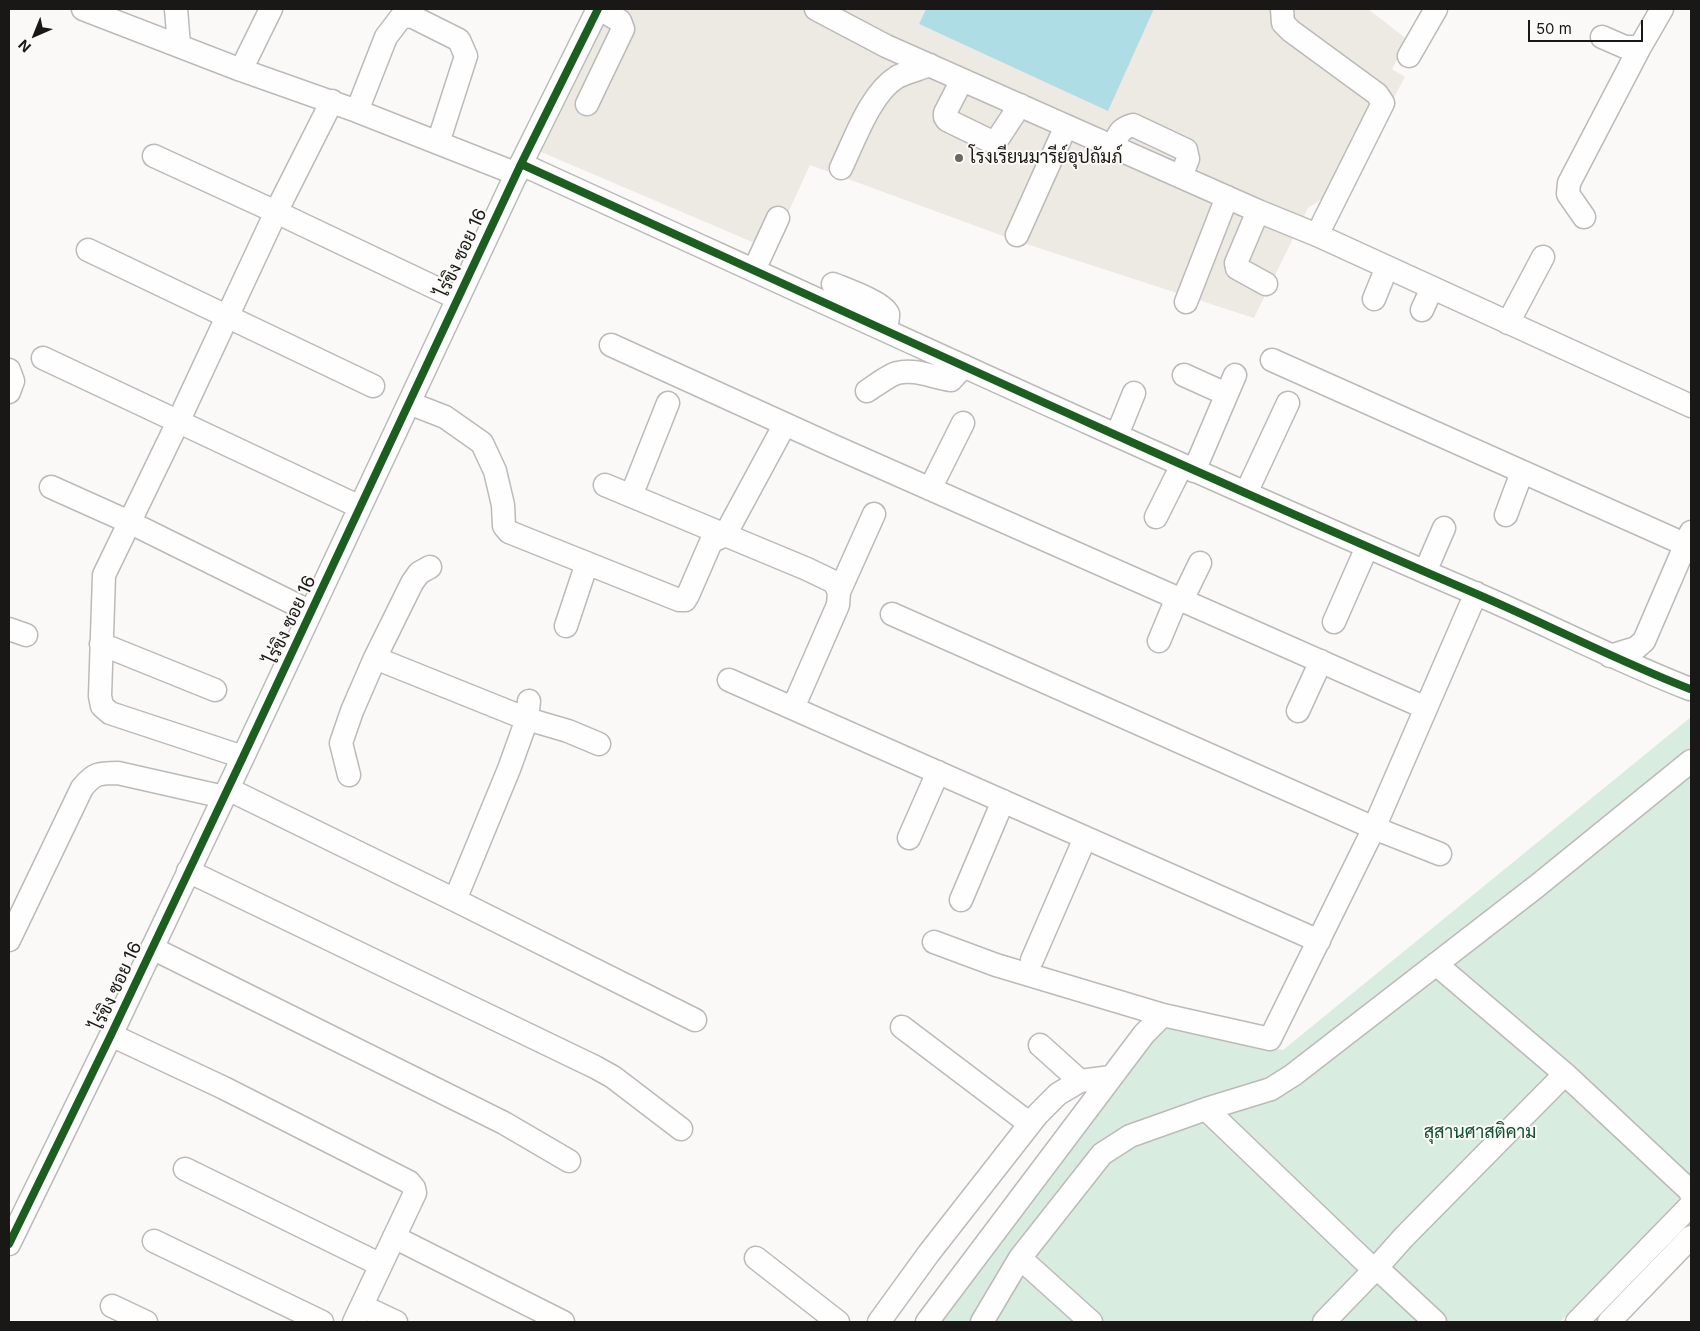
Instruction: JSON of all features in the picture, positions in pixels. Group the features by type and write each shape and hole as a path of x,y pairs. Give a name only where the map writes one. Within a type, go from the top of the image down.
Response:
{"street":[{"path":"83,9 179,44 241,70 357,110 438,143 519,169 754,270 1246,494 1476,593 1610,656 1690,689"},
{"path":"176,9 179,44"},
{"path":"241,70 271,9"},
{"path":"587,104 622,29 620,21 599,9"},
{"name":"ไร่ขิง ซอย 16","path":"9,1244 226,793 457,298 599,9"},
{"path":"816,9 886,46 1258,211 1317,235 1691,406"},
{"path":"1282,9 1283,23 1291,31 1377,94 1383,103 1317,235"},
{"path":"1409,56 1436,9"},
{"path":"1584,217 1568,194 1569,183 1662,9"},
{"path":"357,110 386,37 402,16 413,17 459,40 466,56 438,143"},
{"path":"1602,37 1625,47 1640,47"},
{"path":"841,168 870,108 888,83 900,76 930,65"},
{"path":"962,80 945,113 945,117 947,120 988,140 994,141 999,137 1020,105"},
{"path":"243,757 110,713 102,706 100,696 104,575 276,212 332,101"},
{"path":"1017,235 1066,126"},
{"path":"154,156 457,298"},
{"path":"1186,302 1227,196"},
{"path":"1258,211 1236,263 1237,268 1266,284"},
{"path":"754,270 778,218"},
{"path":"88,250 373,386"},
{"path":"1508,323 1543,257"},
{"path":"1374,299 1387,267"},
{"path":"834,284 881,305 889,316 885,330"},
{"path":"1422,310 1432,288"},
{"path":"611,345 930,489 1426,708"},
{"path":"44,358 360,508"},
{"path":"1272,360 1522,472 1689,541 1644,641 1636,648 1610,656"},
{"path":"867,391 897,373 919,373 940,379 952,380 964,366"},
{"path":"9,370 13,380 9,392"},
{"path":"1156,518 1188,468 1230,384 1184,375"},
{"path":"1116,435 1134,393"},
{"path":"409,403 445,417 482,443 495,471 506,529 510,532 679,600 685,600 711,542 725,535 785,424"},
{"path":"631,496 668,403"},
{"path":"1246,494 1288,403"},
{"path":"930,489 963,423"},
{"path":"1506,515 1522,472"},
{"path":"605,485 807,569 834,582 839,592"},
{"path":"50,487 129,522 311,612"},
{"path":"793,708 838,605 839,592 874,514"},
{"path":"1426,572 1444,528"},
{"path":"1334,622 1366,547"},
{"path":"566,626 587,563"},
{"path":"1159,642 1200,563"},
{"path":"349,775 341,743 352,711 375,658 412,583 419,573 430,567"},
{"path":"934,942 996,965 1163,1015 1270,1039 1374,828 1476,593"},
{"path":"892,614 1374,828 1440,854"},
{"path":"101,644 215,690"},
{"path":"375,658 528,710 568,731 599,744"},
{"path":"1298,711 1321,662"},
{"path":"728,680 1318,941"},
{"path":"455,900 510,769 528,710"},
{"path":"982,1322 1020,1258 1102,1154 1130,1136 1206,1109 1271,1089 1293,1075 1537,886 1691,761"},
{"path":"908,838 938,772"},
{"path":"9,940 82,788 90,778 101,773 118,773 226,793 455,900 695,1020"},
{"path":"961,900 1003,801"},
{"path":"1032,960 1085,838"},
{"path":"188,871 595,1067 613,1077 681,1129"},
{"path":"152,948 504,1123 568,1161"},
{"path":"1436,964 1564,1074 1689,1190 1691,1194"},
{"path":"927,1322 1144,1034 1163,1015"},
{"path":"902,1027 1030,1124"},
{"path":"111,1035 224,1088 409,1182 414,1188 414,1193 358,1314 396,1322"},
{"path":"1040,1045 1080,1081"},
{"path":"1324,1322 1404,1237 1564,1074"},
{"path":"879,1322 929,1253 1030,1124 1058,1094 1080,1081 1111,1077"},
{"path":"1206,1109 1375,1269 1434,1322"},
{"path":"185,1168 381,1265"},
{"path":"1577,1322 1691,1205"},
{"path":"394,1237 563,1322"},
{"path":"1609,1322 1691,1237"},
{"path":"154,1241 322,1322"},
{"path":"756,1258 838,1322"},
{"path":"1020,1258 1091,1322"},
{"path":"112,1306 146,1322"}],"shaded area":[{"name":"โรงเรียนมารีย์อุปถัมภ์","path":"602,9 926,9 919,24 1108,110 1154,9 1368,9 1408,40 1392,69 1405,77 1335,207 1320,200 1308,208 1254,318 1014,240 810,165 771,250 539,151"}],"green space":[{"name":"สุสานศาสติคาม","path":"1691,717 1691,1188 1560,1322 932,1322 1152,1030 1170,1021 1283,1050"}],"water":[{"path":"926,9 1154,9 1108,111 919,24"}],"cycle path":[{"path":"9,1244 243,757 521,164 598,9"},
{"path":"521,164 1114,434 1690,689"}],"place":[{"name":"โรงเรียนมารีย์อุปถัมภ์","path":"959,158"}]}
